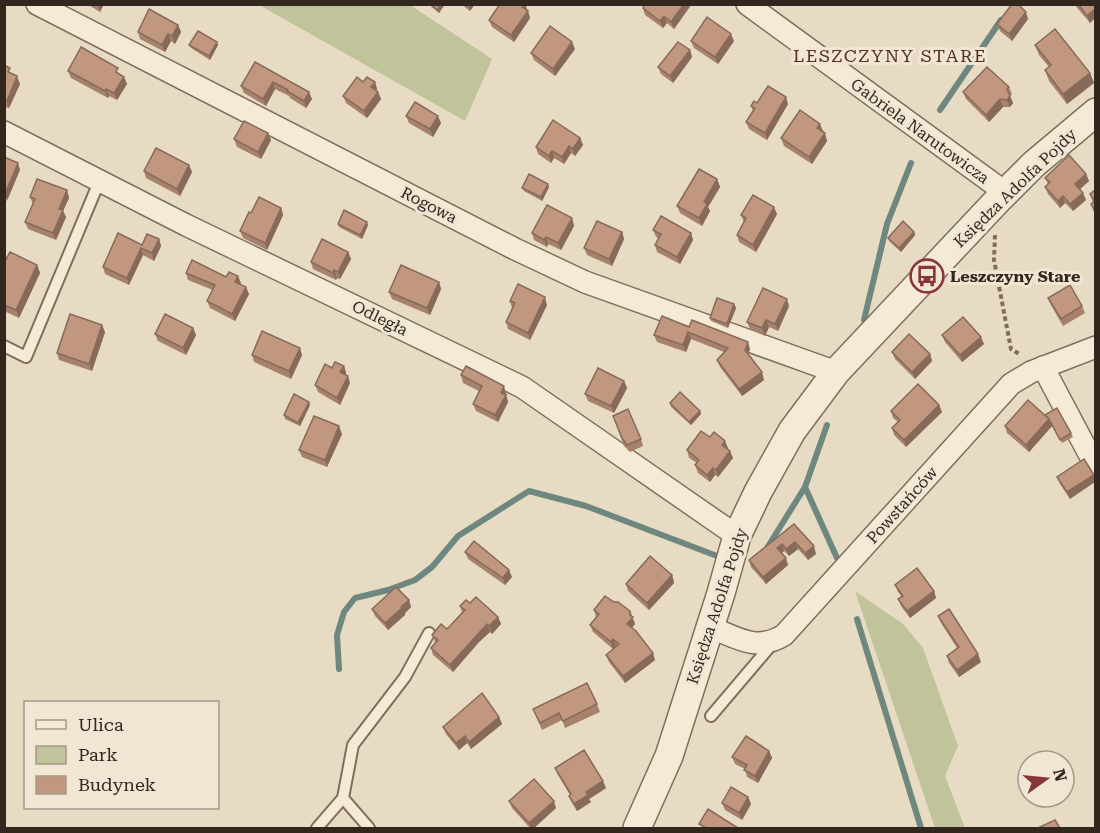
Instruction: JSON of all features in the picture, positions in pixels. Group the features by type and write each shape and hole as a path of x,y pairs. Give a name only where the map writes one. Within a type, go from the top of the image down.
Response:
{"street":[{"name":"Rogowa","path":"37,4 515,249 585,282 836,372"},
{"name":"Gabriela Narutowicza","path":"747,4 1002,197"},
{"name":"Księdza Adolfa Pojdy","path":"637,828 669,756 737,537 758,492 792,431 836,372 1002,197 1034,164 1095,112"},
{"name":"Odległa","path":"4,132 99,182 522,387 737,537"},
{"name":"Powstańców","path":"775,641 793,627 1011,384 1037,370 1095,346"},
{"path":"1037,370 1095,467"},
{"path":"710,627 755,644 775,641"}],"lane":[{"path":"4,346 26,357 99,182"},
{"path":"316,828 343,798 353,745 405,677 429,633"},
{"path":"711,716 775,641"},
{"path":"343,798 369,828"}],"path":[{"path":"1002,197 994,260 1011,349 1026,358 1037,370"}],"green space":[{"path":"259,5 410,5 492,59 465,121"},
{"path":"855,591 903,624 923,648 958,746 945,776 965,828 935,828"}],"building":[{"path":"431,4 441,4 437,10"},
{"path":"500,4 523,4 522,7 528,11 511,35 489,20"},
{"path":"645,4 684,4 671,22 664,16 660,21 643,8"},
{"path":"1012,4 1018,4 1026,12 1009,34 997,24"},
{"path":"1078,4 1095,4 1095,9 1087,16"},
{"path":"149,9 178,25 172,36 168,34 162,45 138,32"},
{"path":"707,17 731,34 715,57 691,41"},
{"path":"550,26 572,42 553,69 531,53"},
{"path":"1055,29 1090,73 1063,94 1045,70 1051,65 1035,45"},
{"path":"198,31 217,42 209,56 189,45"},
{"path":"678,42 690,50 670,76 658,67"},
{"path":"81,47 118,68 116,72 124,77 114,93 106,89 105,91 68,71"},
{"path":"255,62 309,92 304,101 273,82 263,99 241,86"},
{"path":"4,65 10,68 8,72 17,76 7,101 4,101"},
{"path":"987,67 1009,87 1007,89 1010,96 1007,100 1000,99 986,115 963,92"},
{"path":"357,77 363,82 367,77 375,82 371,87 378,92 364,111 343,96"},
{"path":"768,86 786,97 765,133 746,122 755,108 751,106 754,101 757,103"},
{"path":"415,102 438,116 430,129 406,116"},
{"path":"800,110 820,124 817,128 825,133 809,157 781,138"},
{"path":"553,120 580,138 573,149 569,146 562,157 552,151 549,156 536,147"},
{"path":"244,121 268,133 258,152 234,139"},
{"path":"156,148 189,165 177,189 144,171"},
{"path":"1069,155 1086,174 1075,184 1083,193 1070,204 1063,196 1058,201 1045,187 1050,182 1045,178"},
{"path":"4,157 18,163 5,194 4,194"},
{"path":"699,169 717,179 704,202 707,204 699,218 677,206"},
{"path":"529,174 548,184 541,197 522,188"},
{"path":"37,179 67,190 59,209 63,210 53,233 25,222 35,199 30,197"},
{"path":"1095,190 1095,201 1090,194"},
{"path":"753,195 774,207 753,245 737,235 746,218 741,215"},
{"path":"259,197 281,208 265,243 240,231"},
{"path":"547,205 572,218 558,243 546,237 544,240 532,233"},
{"path":"344,210 367,222 360,235 338,224"},
{"path":"661,216 691,233 677,257 655,245 661,234 653,230"},
{"path":"597,221 622,232 609,259 584,248"},
{"path":"903,221 914,232 899,248 888,238"},
{"path":"118,233 142,245 147,234 159,239 152,253 141,248 127,278 103,267"},
{"path":"322,239 348,252 338,272 334,270 333,273 311,262"},
{"path":"10,252 37,265 16,310 4,305 4,263"},
{"path":"192,260 226,277 229,272 238,276 235,282 246,287 232,314 207,301 215,285 186,273"},
{"path":"401,265 439,282 427,308 389,292"},
{"path":"518,284 545,297 528,333 506,322 515,303 510,301"},
{"path":"1070,285 1082,306 1061,319 1048,298"},
{"path":"763,288 787,299 775,324 766,320 762,328 747,322"},
{"path":"717,298 734,304 727,324 710,318"},
{"path":"70,314 102,325 89,364 57,353"},
{"path":"165,314 193,328 183,348 155,334"},
{"path":"662,316 689,327 692,320 748,342 745,350 762,372 739,389 717,360 728,348 688,332 683,345 654,335"},
{"path":"963,317 981,337 960,355 942,335"},
{"path":"262,331 300,348 289,371 252,355"},
{"path":"909,334 930,354 912,372 892,352"},
{"path":"335,362 344,366 340,372 348,376 337,398 315,385 325,364 332,368"},
{"path":"466,366 504,386 501,393 506,395 495,415 473,404 482,386 461,375"},
{"path":"598,368 624,381 611,406 585,394"},
{"path":"918,384 939,405 904,440 892,428 900,420 891,411"},
{"path":"680,392 700,411 689,422 670,403"},
{"path":"294,394 309,402 298,423 284,415"},
{"path":"1028,400 1049,419 1026,445 1005,426"},
{"path":"1057,408 1071,433 1060,440 1045,415"},
{"path":"628,409 641,439 627,445 613,416"},
{"path":"314,416 339,426 325,460 299,450"},
{"path":"701,431 710,437 714,432 725,441 722,445 730,451 716,470 713,468 707,475 695,465 699,460 687,450"},
{"path":"1084,459 1094,475 1067,492 1057,477"},
{"path":"794,524 814,546 805,553 795,542 786,549 782,544 777,548 786,558 763,577 749,560"},
{"path":"474,541 509,570 503,578 465,552"},
{"path":"650,556 672,575 647,603 626,584"},
{"path":"917,568 934,591 907,611 898,599 903,596 895,585"},
{"path":"396,587 409,600 385,623 372,609"},
{"path":"605,596 630,611 633,617 627,624 636,631 653,653 623,676 606,655 619,644 613,639 611,642 590,625 599,614 594,610"},
{"path":"476,597 498,617 489,626 487,624 450,665 431,648 438,640 432,635 441,624 447,629 465,610 460,606 466,600 470,603"},
{"path":"949,609 978,654 957,670 947,656 959,647 938,616"},
{"path":"587,683 597,704 563,721 559,713 540,723 533,709"},
{"path":"482,693 499,717 469,742 465,736 456,743 443,727"},
{"path":"746,736 769,751 755,776 744,770 747,765 732,757"},
{"path":"584,750 603,781 586,792 588,795 574,804 569,796 571,794 555,768"},
{"path":"534,779 554,801 529,823 509,801"},
{"path":"731,787 748,797 739,813 722,803"},
{"path":"708,809 738,828 706,828 699,824"},
{"path":"1055,820 1060,828 1038,828"}],"waterway":[{"path":"940,110 1001,20"},
{"path":"864,320 887,224 911,163"},
{"path":"827,425 805,487 837,558"},
{"path":"767,548 805,487"},
{"path":"339,669 337,635 344,612 355,598 388,590 415,580 432,567 458,536 529,491 586,506 717,556"},
{"path":"857,619 921,828"}],"place":[{"name":"Leszczyny Stare","path":"927,276"}],"district":[{"name":"LESZCZYNY STARE","path":"890,55"}]}
